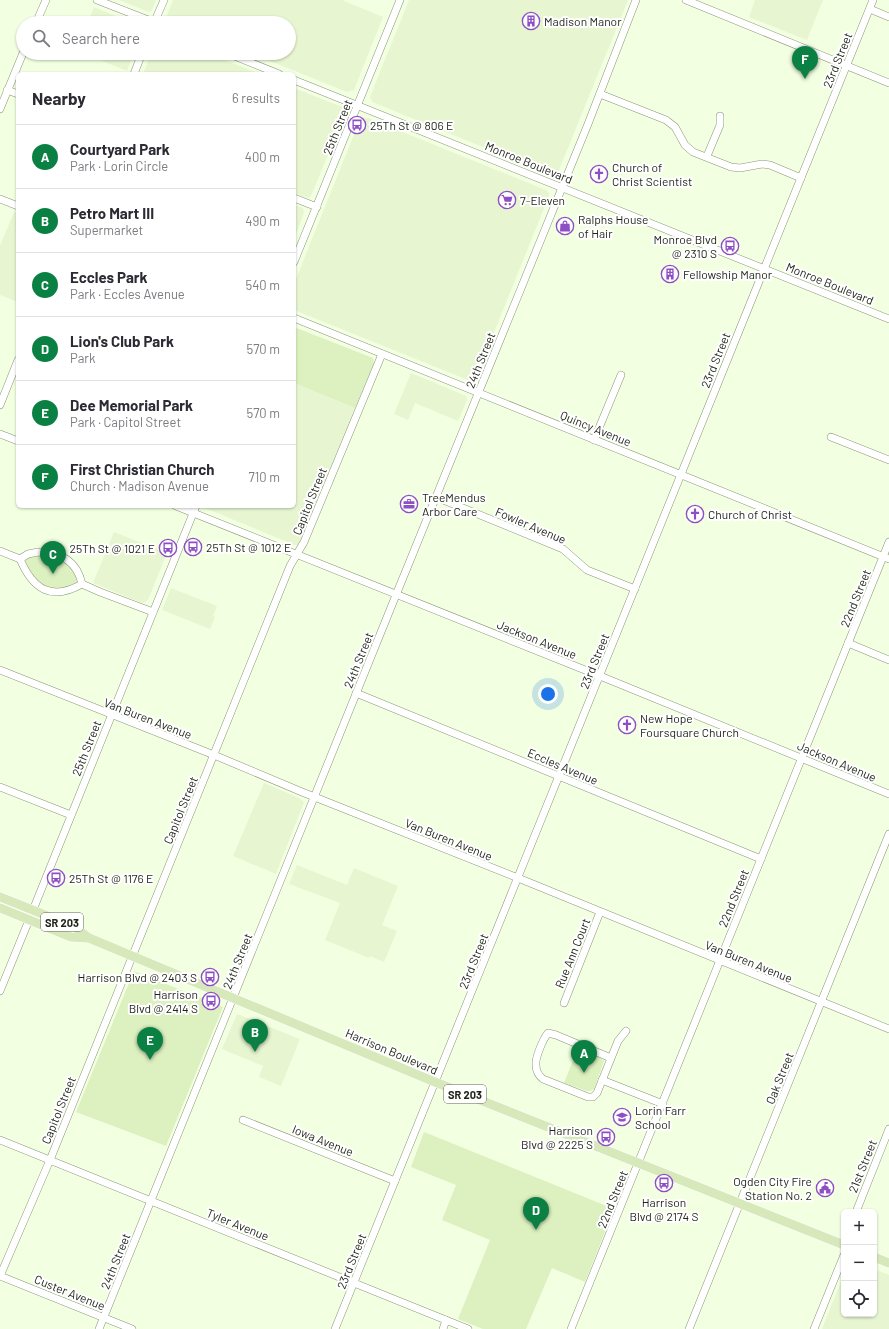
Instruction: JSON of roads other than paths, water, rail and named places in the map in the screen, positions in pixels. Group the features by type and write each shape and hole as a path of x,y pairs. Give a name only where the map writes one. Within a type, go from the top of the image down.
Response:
{"main road":[{"name":"Harrison Boulevard","path":"0,897 75,927 89,938 435,1082 638,1164 841,1242"},
{"path":"0,902 25,911 33,910"},
{"name":"SR 203","path":"0,908 29,920"},
{"path":"29,920 38,918 89,938"},
{"path":"877,1258 889,1263"}],"street":[{"path":"39,16 46,0"},
{"path":"97,0 137,16"},
{"path":"158,16 164,0"},
{"name":"25th Street","path":"296,257 400,0"},
{"name":"24th Street","path":"100,1329 356,693 600,94 636,0"},
{"path":"686,0 889,83"},
{"name":"23rd Street","path":"335,1329 873,0"},
{"path":"870,9 889,17"},
{"path":"1,105 20,60"},
{"path":"135,72 139,60"},
{"path":"245,60 275,72"},
{"name":"Monroe Boulevard","path":"296,81 889,319"},
{"path":"7,90 16,93"},
{"path":"600,94 666,120 675,127 685,145 693,152 707,156 731,167 740,168 762,164 770,165 801,178"},
{"path":"707,156 720,125 720,116"},
{"path":"0,199 16,205"},
{"path":"296,199 317,207"},
{"name":"Quincy Avenue","path":"296,319 886,558"},
{"name":"Capitol Street","path":"0,1276 50,1160 290,566 304,542 382,354"},
{"path":"0,405 16,365"},
{"path":"594,440 621,375"},
{"path":"0,434 16,440"},
{"path":"831,437 889,460"},
{"name":"Fowler Avenue","path":"436,497 563,549 587,570 634,589"},
{"name":"25th Street","path":"33,910 194,510"},
{"name":"Jackson Avenue","path":"194,510 297,555 600,676 889,794"},
{"name":"22nd Street","path":"571,1329 803,758 848,643 886,558 889,542"},
{"path":"0,551 20,559 30,578 41,588 61,593 75,589 82,584"},
{"path":"20,559 28,554 38,552 55,553 62,556 73,565 80,576 82,584"},
{"path":"82,584 153,612"},
{"path":"848,643 889,660"},
{"name":"Van Buren Avenue","path":"0,670 214,755 314,797 518,878 889,1029"},
{"name":"Eccles Avenue","path":"356,693 761,859"},
{"path":"0,787 71,815"},
{"name":"Oak Street","path":"689,1329 889,834"},
{"name":"Rue Ann Court","path":"564,1003 600,912"},
{"path":"0,991 29,920"},
{"path":"611,1058 548,1033 544,1038 536,1063 536,1068 543,1079 591,1098 597,1093 618,1041 626,1031"},
{"path":"602,1080 662,1104"},
{"name":"Iowa Avenue","path":"244,1120 395,1181"},
{"name":"21st Street","path":"857,1209 889,1129"},
{"name":"Tyler Avenue","path":"0,1140 468,1329"},
{"path":"814,1329 841,1262"},
{"name":"Custer Avenue","path":"0,1276 132,1329"},
{"path":"443,1329 446,1320"}],"place":[{"name":"Madison Manor","path":"531,21"},
{"name":"First Christian Church","path":"805,79"},
{"name":"25Th St @ 806 E","path":"357,125"},
{"name":"Church of Christ Scientist","path":"599,174"},
{"name":"7-Eleven","path":"507,200"},
{"name":"Ralphs House of Hair","path":"565,226"},
{"name":"Monroe Blvd @ 2310 S","path":"730,246"},
{"name":"Fellowship Manor","path":"670,274"},
{"name":"TreeMendus Arbor Care","path":"409,504"},
{"name":"Church of Christ","path":"695,514"},
{"name":"25Th St @ 1012 E","path":"193,547"},
{"name":"25Th St @ 1021 E","path":"168,548"},
{"name":"Eccles Park","path":"53,574"},
{"name":"New Hope Foursquare Church","path":"627,725"},
{"name":"25Th St @ 1176 E","path":"56,878"},
{"name":"Harrison Blvd @ 2403 S","path":"210,977"},
{"name":"Harrison Blvd @ 2414 S","path":"211,1001"},
{"name":"Petro Mart III","path":"255,1052"},
{"name":"Dee Memorial Park","path":"150,1060"},
{"name":"Courtyard Park","path":"584,1073"},
{"name":"Lorin Farr School","path":"622,1117"},
{"name":"Harrison Blvd @ 2225 S","path":"606,1137"},
{"name":"Harrison Blvd @ 2174 S","path":"664,1183"},
{"name":"Ogden City Fire Station No. 2","path":"825,1188"},
{"name":"Lion's Club Park","path":"536,1230"}]}
